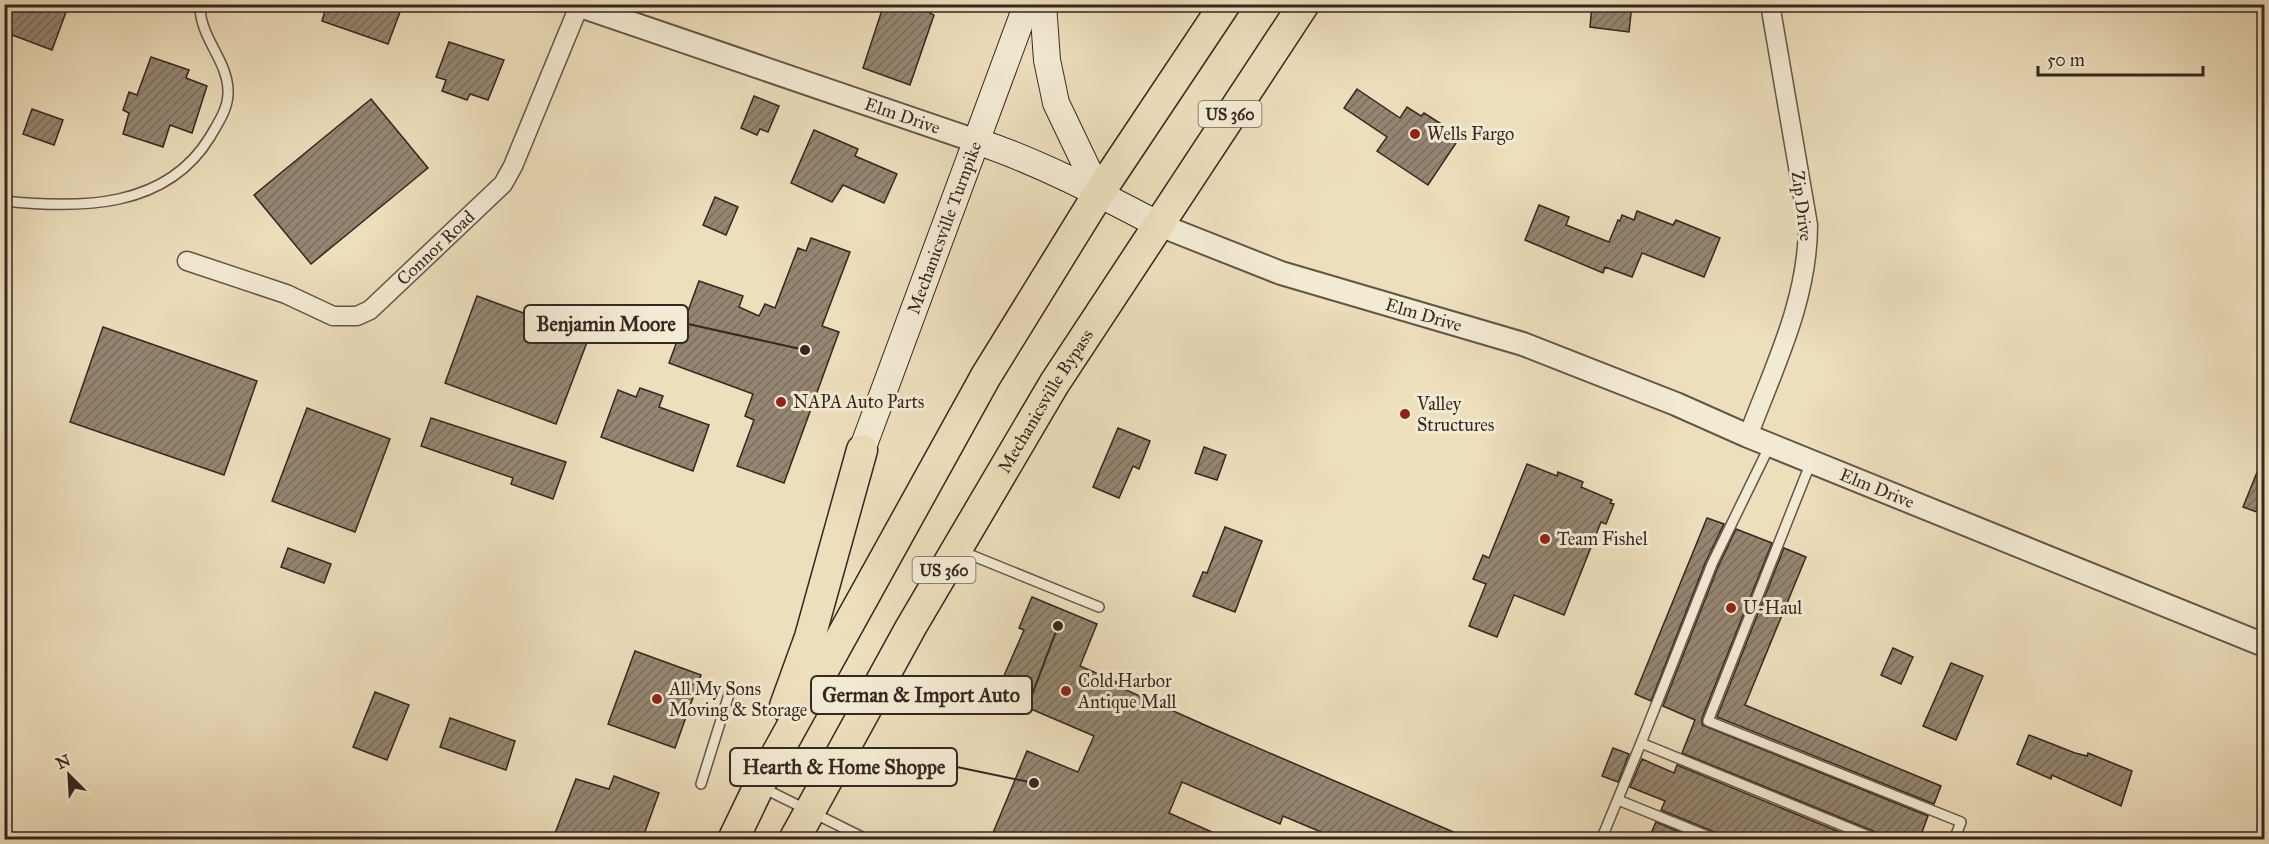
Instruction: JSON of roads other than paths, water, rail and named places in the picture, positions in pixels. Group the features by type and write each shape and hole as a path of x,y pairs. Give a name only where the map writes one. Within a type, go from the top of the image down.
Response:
{"highway":[{"name":"US 360","path":"733,840 754,796 946,444 1099,193 1225,4"},
{"name":"Mechanicsville Bypass","path":"808,811 956,549 1054,384 1157,224 1304,4"},
{"path":"754,796 810,637 862,450"},
{"name":"US 360","path":"794,840 808,811"}],"main road":[{"name":"Mechanicsville Turnpike","path":"862,450 1027,4"},
{"path":"1043,4 1047,60 1056,103 1099,193"},
{"name":"Elm Drive","path":"976,141 1014,154 1099,193 1157,224"}],"street":[{"name":"Zip Drive","path":"1748,436 1803,288 1808,257 1808,225 1770,4"},
{"name":"Elm Drive","path":"577,5 976,141"},
{"name":"Connor Road","path":"187,261 286,294 333,316 357,316 370,310 503,184 513,166 577,5"},
{"name":"Elm Drive","path":"1157,224 1281,273 1523,344 1676,404 1811,462 2265,645"}],"lane":[{"path":"4,201 34,204 98,204 130,198 165,183 200,153 220,120 227,104 228,91 225,74 201,23 200,4"},
{"path":"1601,840 1712,564 1770,445"},
{"path":"1811,462 1708,721 1961,822 1954,840"},
{"path":"956,549 1100,607"},
{"path":"701,784 730,691"},
{"path":"1641,743 1878,840"},
{"path":"754,796 808,811 868,840"},
{"path":"1618,800 1718,840"}],"place":[{"name":"Wells Fargo","path":"1415,134"},
{"name":"Benjamin Moore","path":"805,350"},
{"name":"NAPA Auto Parts","path":"781,402"},
{"name":"Valley Structures","path":"1405,414"},
{"name":"Team Fishel","path":"1545,539"},
{"name":"U-Haul","path":"1731,608"},
{"name":"German & Import Auto","path":"1058,626"},
{"name":"Cold Harbor Antique Mall","path":"1066,691"},
{"name":"All My Sons Moving & Storage","path":"657,699"},
{"name":"Hearth & Home Shoppe","path":"1034,783"}]}
